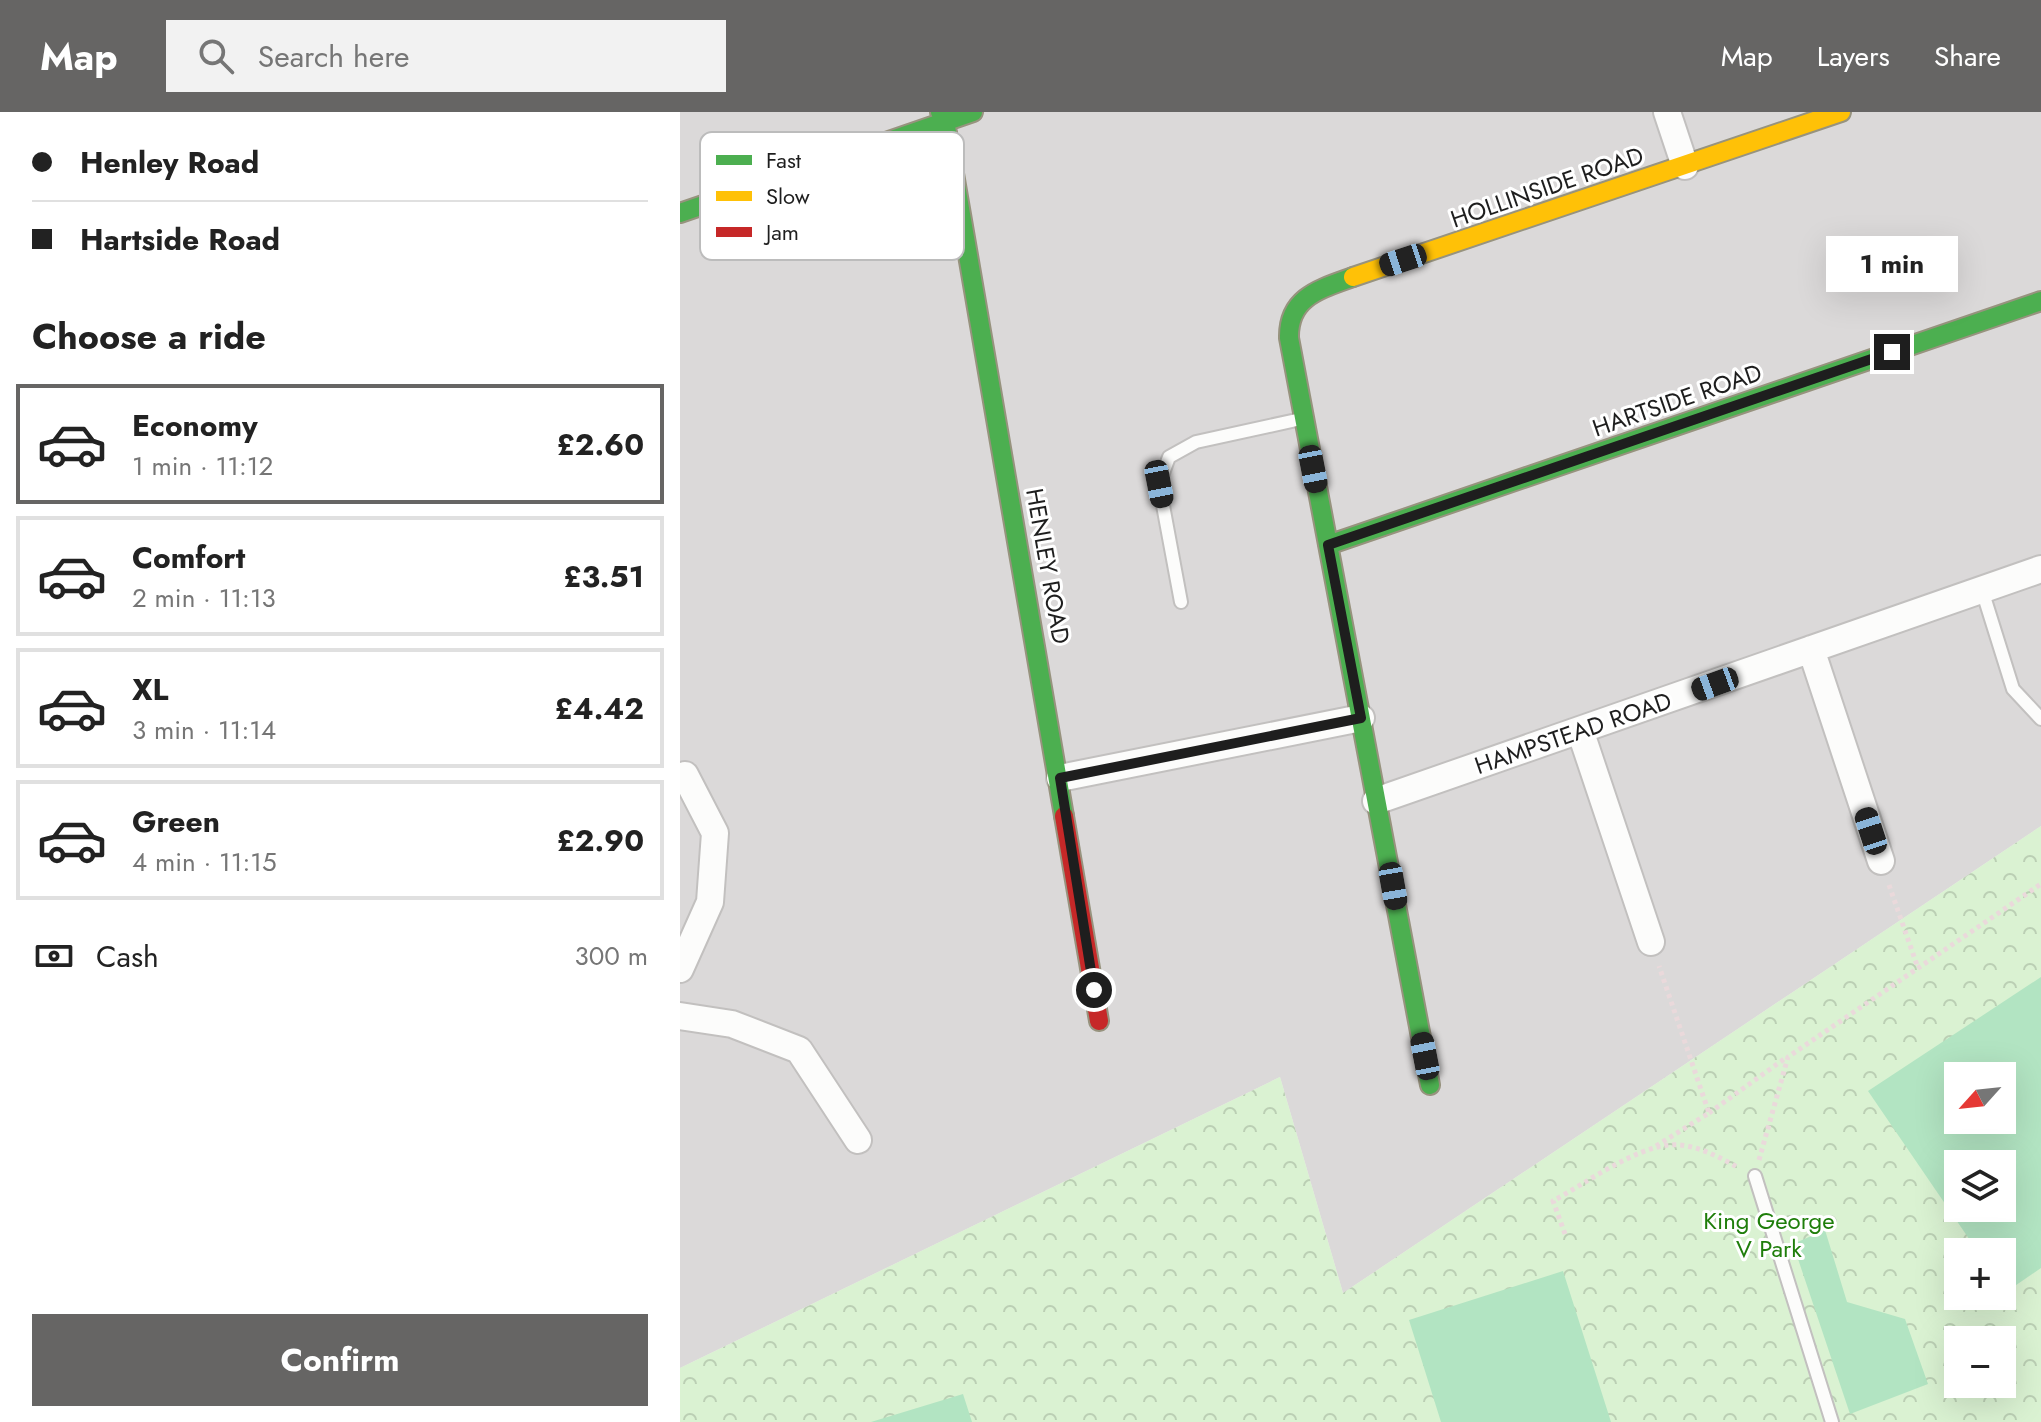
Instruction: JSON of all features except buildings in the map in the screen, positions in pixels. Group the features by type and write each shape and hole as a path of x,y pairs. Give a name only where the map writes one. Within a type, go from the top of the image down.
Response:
{"street":[{"path":"901,132 942,117 973,112"},
{"path":"1667,112 1685,166"},
{"name":"HOLLINSIDE ROAD","path":"1430,1085 1288,328 1294,308 1309,293 1841,112"},
{"path":"680,213 700,206"},
{"name":"HENLEY ROAD","path":"964,240 1060,778 1099,1021"},
{"name":"HARTSIDE ROAD","path":"1328,545 2041,301"},
{"name":"HAMPSTEAD ROAD","path":"1376,801 2041,569"},
{"path":"1811,649 1881,861"},
{"path":"1060,778 1361,718"},
{"path":"1580,730 1651,942"},
{"path":"680,969 710,902 715,833 685,775"},
{"path":"680,1016 732,1024 799,1050 858,1140"}],"lane":[{"path":"1181,602 1159,484 1169,457 1196,442 1304,418"},
{"path":"1982,590 2013,689 2041,719"},
{"path":"1755,1176 1832,1422"}],"path":[{"path":"1881,861 1918,968"},
{"path":"1565,1234 1553,1201 1653,1148 1709,1113 2041,884"},
{"path":"1651,942 1709,1113"},
{"path":"1653,1148 1672,1144 1710,1152 1755,1176 1788,1057"}],"shaded area":[{"path":"680,112 2041,112 2041,826 1343,1293 1280,1077 680,1368"}],"green space":[{"name":"King George V Park","path":"2041,826 2041,1422 680,1422 680,1368 1280,1077 1343,1293"},
{"path":"2041,977 2041,1268 2016,1285 2016,1238 1968,1238 1958,1222 2016,1222 2016,1150 1944,1150 1944,1202 1868,1091"},
{"path":"1825,1230 1847,1302 1905,1319 1928,1384 1850,1414 1793,1244"},
{"path":"1563,1271 1611,1422 1441,1422 1409,1320"},
{"path":"963,1394 972,1422 871,1422"}],"traffic: fast":[{"path":"940,112 947,132"},
{"path":"915,132 973,112"},
{"path":"680,213 700,206"},
{"path":"964,232 1064,816"},
{"path":"1353,277 1318,291 1300,304 1290,324 1289,338 1430,1085"},
{"path":"1328,545 2041,301"}],"traffic: slow":[{"path":"1353,277 1841,112"}],"traffic: jam":[{"path":"1064,816 1099,1021"}],"route":[{"path":"1094,990 1060,778 1361,718 1328,545 1892,352"}]}
